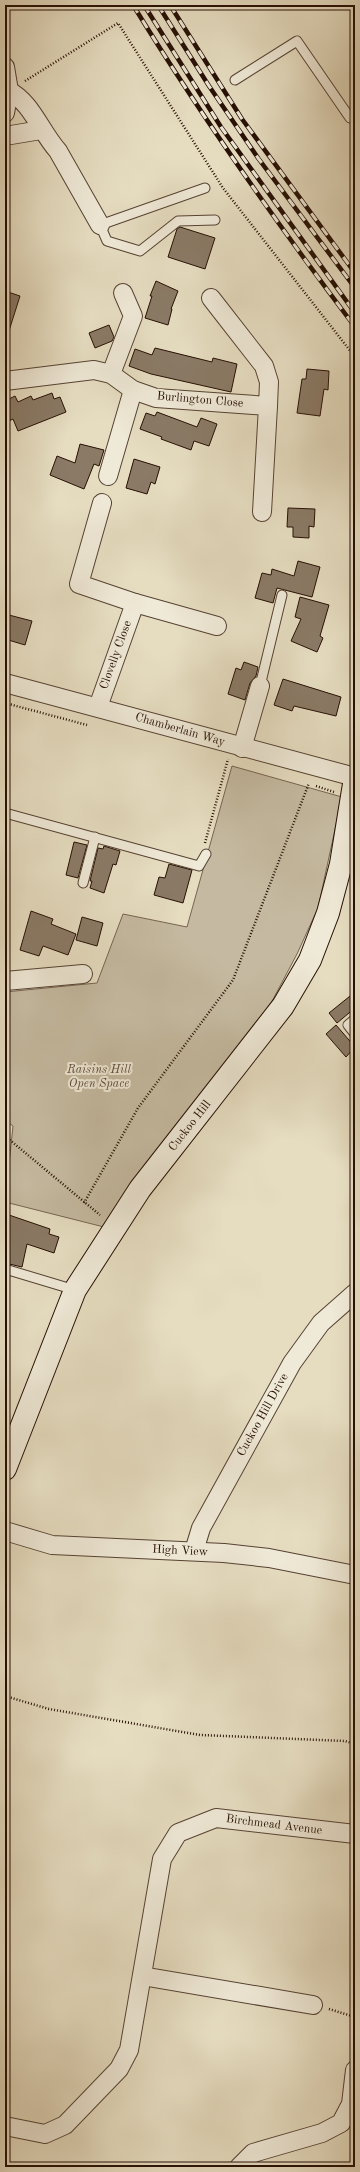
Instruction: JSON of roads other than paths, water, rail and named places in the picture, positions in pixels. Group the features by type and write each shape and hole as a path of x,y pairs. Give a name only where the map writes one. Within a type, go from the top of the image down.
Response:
{"main road":[{"name":"Cuckoo Hill","path":"5,1469 75,1290 140,1189 283,1006 310,960 328,913 339,871 352,807 355,778"}],"street":[{"path":"5,67 10,91 5,113"},
{"path":"10,91 19,96 26,105 41,130 69,168 100,225"},
{"path":"5,136 41,130"},
{"path":"111,374 133,316 123,293"},
{"path":"212,298 264,366 269,382 262,512"},
{"name":"Burlington Close","path":"5,381 94,370 111,374 133,390 156,398 268,406"},
{"path":"108,476 133,390"},
{"path":"102,503 79,584 135,603 216,626"},
{"name":"Clovelly Close","path":"98,707 135,603"},
{"name":"Chamberlain Way","path":"5,683 355,778"},
{"path":"237,746 260,686"},
{"path":"5,981 83,974"},
{"name":"Cuckoo Hill Drive","path":"194,1551 201,1528 292,1363 321,1323 355,1293"},
{"name":"High View","path":"5,1531 52,1545 194,1551 269,1558 355,1575"},
{"name":"Birchmead Avenue","path":"5,2126 45,2134 66,2125 119,2069 129,2050 162,1859 178,1833 216,1818 355,1834"},
{"path":"142,1976 313,2004"},
{"path":"239,2167 253,2153 322,2133 341,2123 351,2104 355,2070"}],"lane":[{"path":"235,80 297,42 350,118 355,117"},
{"path":"205,188 100,225 106,241 140,251 178,221 215,220"},
{"path":"260,686 282,595"},
{"path":"5,813 199,866 206,854"},
{"path":"83,883 95,837"},
{"path":"355,1019 348,1025 355,1034"},
{"path":"5,1269 75,1290"}],"railway":[{"path":"133,5 212,128 355,327"},
{"path":"144,5 221,127 355,313"},
{"path":"158,5 209,86 258,158 355,288"},
{"path":"170,5 242,119 355,273"}],"park label":[{"name":"Raisins Hill Open Space","path":"99,1077"}]}
